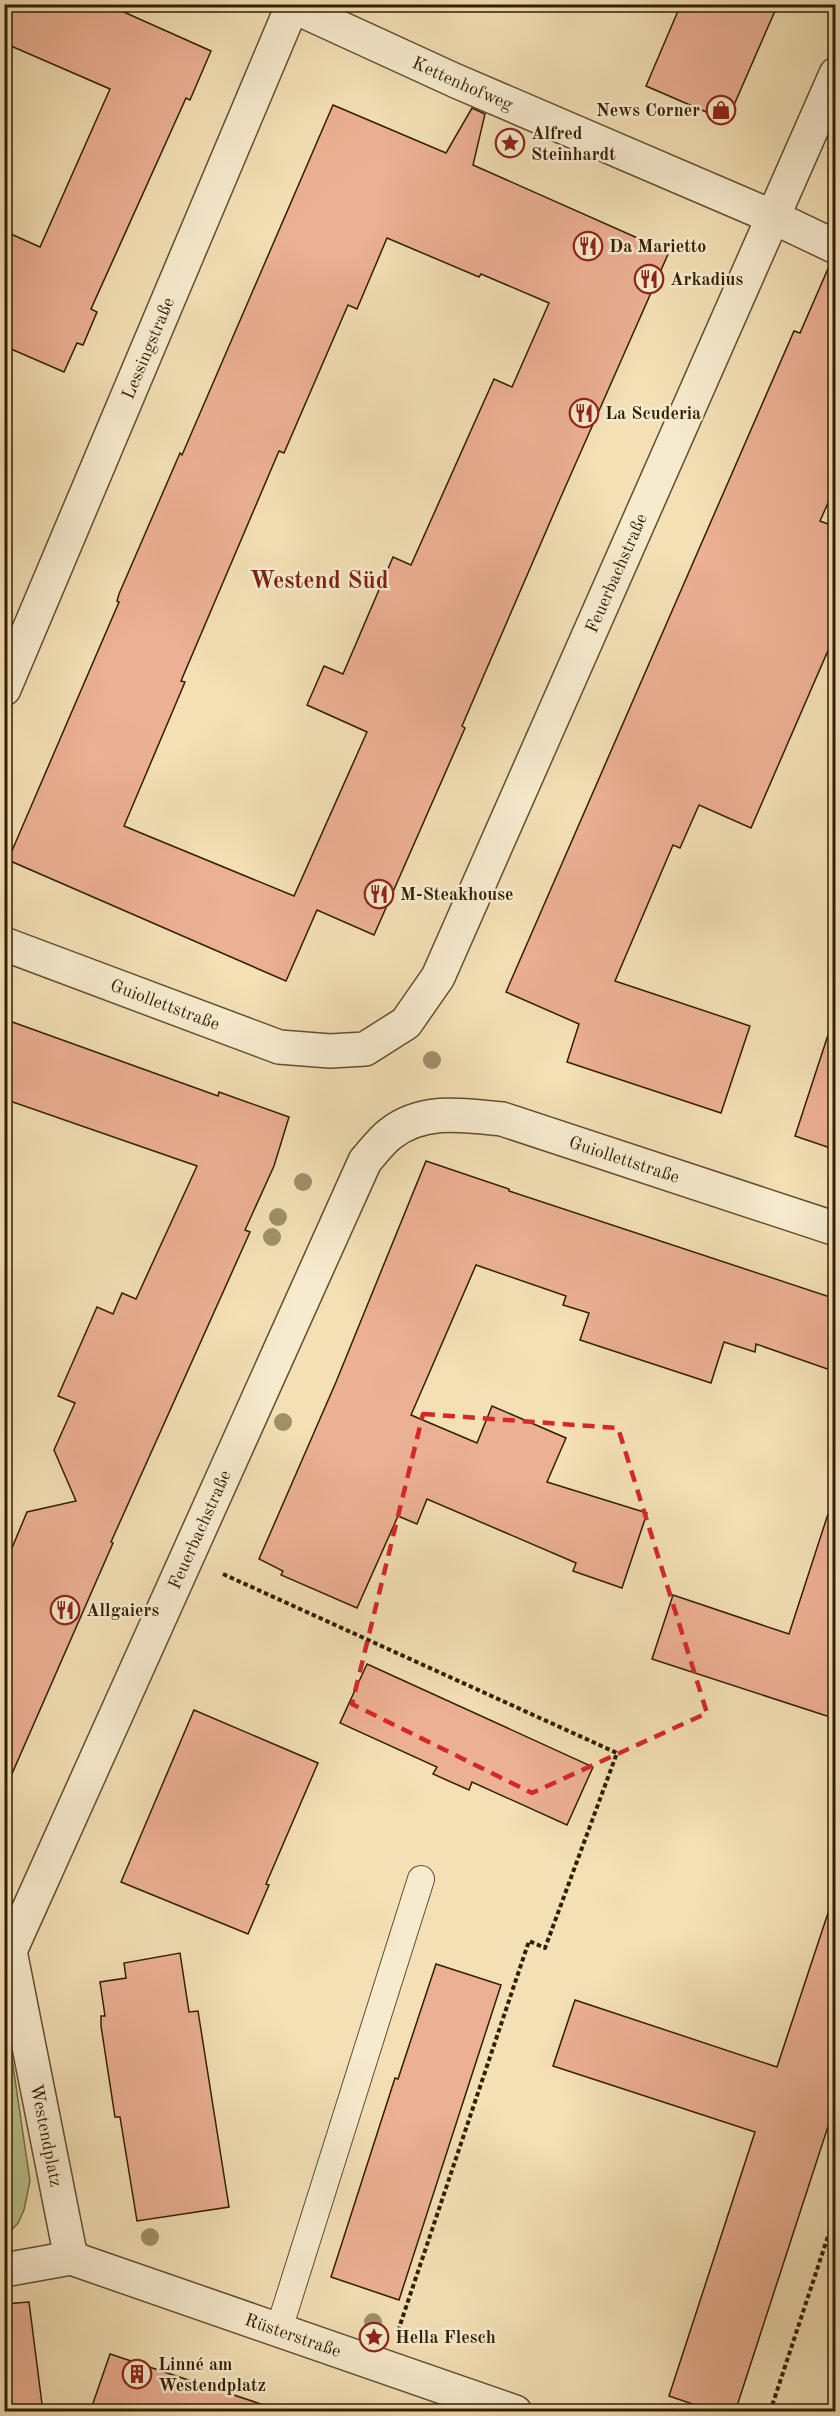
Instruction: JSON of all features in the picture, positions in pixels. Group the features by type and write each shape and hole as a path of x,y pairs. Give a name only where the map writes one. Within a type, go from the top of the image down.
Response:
{"street":[{"name":"Kettenhofweg","path":"291,5 456,81 836,247"},
{"name":"Lessingstraße","path":"4,689 291,5"},
{"name":"Feuerbachstraße","path":"365,1049 406,1023 438,977 836,74"},
{"name":"Guiollettstraße","path":"4,944 279,1047 330,1051 365,1049"},
{"name":"Guiollettstraße","path":"409,1122 447,1113 502,1119 836,1229"},
{"name":"Feuerbachstraße","path":"7,1951 365,1161 390,1134 409,1122"},
{"name":"Westendplatz","path":"7,1951 71,2258"},
{"name":"Rüsterstraße","path":"71,2258 515,2412"},
{"path":"4,2270 71,2258"}],"lane":[{"path":"279,2329 421,1879"}],"path":[{"path":"770,2412 836,2212"}],"highlighted area":[{"path":"423,1414 618,1428 707,1713 532,1793 352,1704"}],"green space":[{"path":"4,2023 8,2032 30,2181 24,2210 18,2223 5,2237"}],"building":[{"path":"4,4 106,4 211,51 190,100 186,98 91,309 97,312 83,345 77,343 64,372 4,346 4,231 40,247 110,89 4,43"},
{"path":"681,4 778,4 727,121 646,86"},
{"path":"333,105 446,153 472,108 485,114 473,165 669,252 560,499 462,726 465,728 374,935 317,910 286,981 8,860 119,602 117,601 119,594 180,453 182,455","holes":["387,238 479,277 481,274 549,303 512,387 494,379 411,565 393,557 343,674 324,666 307,705 367,732 294,896 124,826 185,682 181,681 279,451 284,453 348,305 357,309"]},
{"path":"830,264 836,265 836,485 820,521 836,527 836,632 751,828 699,805 680,848 673,845 615,981 750,1026 721,1113 567,1062 579,1024 506,992 794,331 800,333"},
{"path":"4,1019 218,1096 219,1092 289,1117 274,1166 245,1230 250,1232 111,1542 113,1543 4,1792 4,1567 27,1512 76,1501 54,1450 75,1403 58,1396 97,1307 113,1314 122,1293 136,1299 197,1166 4,1099"},
{"path":"828,1035 836,1037 836,1150 795,1136"},
{"path":"426,1161 509,1189 509,1191 836,1299 836,1372 756,1344 755,1352 724,1342 711,1383 580,1340 589,1313 563,1305 566,1296 476,1265 411,1415 477,1443 492,1406 566,1438 547,1482 647,1513 622,1588 573,1571 576,1563 427,1499 417,1524 398,1516 357,1608 281,1575 283,1571 259,1559 336,1382"},
{"path":"828,1514 836,1515 836,1719 652,1659 673,1595 789,1634"},
{"path":"367,1664 593,1767 567,1825 472,1782 469,1790 433,1774 437,1767 340,1723"},
{"path":"194,1710 318,1763 266,1884 269,1885 248,1934 121,1882"},
{"path":"828,1913 836,1914 836,2102 735,2412 716,2412 669,2396 755,2132 553,2066 575,2000 777,2067"},
{"path":"180,1953 189,2012 198,2011 229,2207 137,2221 120,2117 115,2117 101,2026 101,2016 105,2016 100,1982 126,1978 124,1963"},
{"path":"436,1964 501,1985 399,2300 331,2277 395,2078 398,2079"},
{"path":"29,2302 43,2412 4,2412 4,2304"},
{"name":"Linné am Westendplatz","path":"110,2354 261,2404 260,2412 90,2412"}],"place":[{"name":"News Corner","path":"721,110"},
{"name":"Alfred Steinhardt","path":"510,143"},
{"name":"Da Marietto","path":"588,246"},
{"name":"Arkadius","path":"649,279"},
{"name":"La Scuderia","path":"584,413"},
{"name":"M-Steakhouse","path":"379,894"},
{"name":"Allgaiers","path":"65,1610"},
{"name":"Hella Flesch","path":"374,2337"},
{"name":"Linné am Westendplatz","path":"137,2374"}],"district":[{"name":"Westend Süd","path":"319,580"}]}
